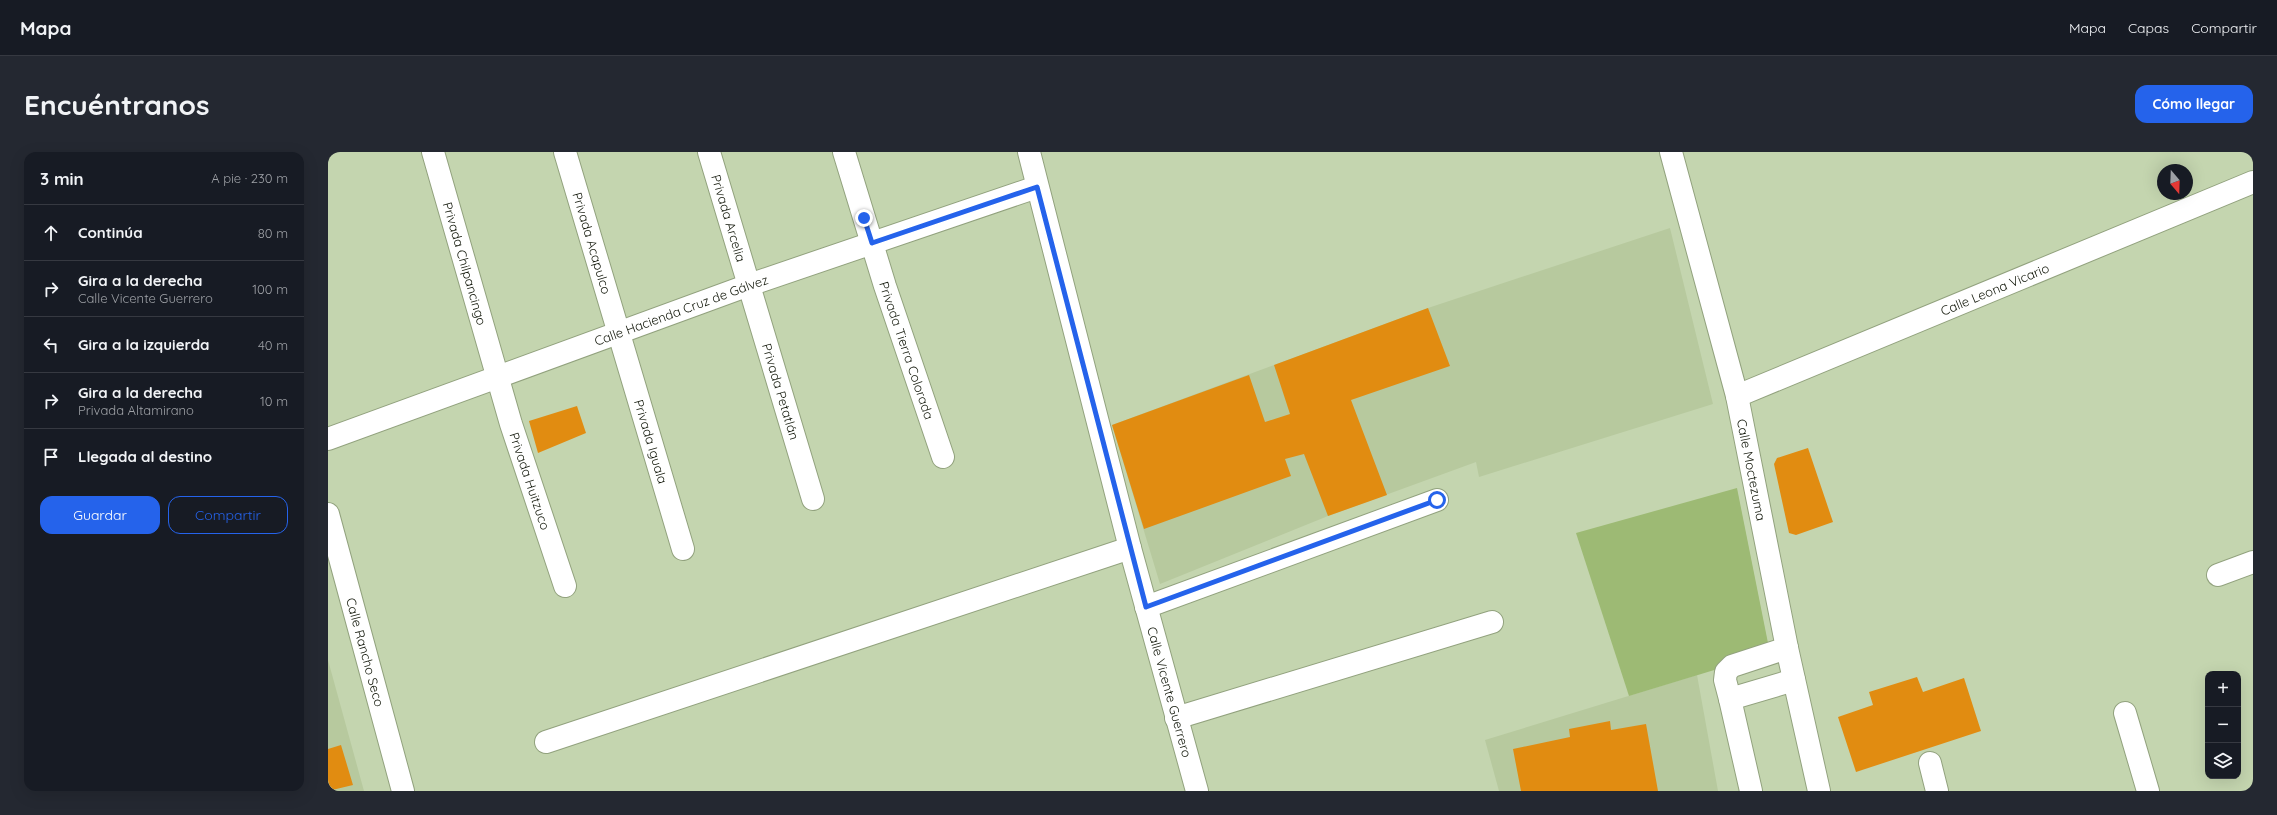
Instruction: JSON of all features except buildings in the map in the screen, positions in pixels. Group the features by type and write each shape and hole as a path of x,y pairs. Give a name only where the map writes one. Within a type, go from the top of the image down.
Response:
{"street":[{"name":"Privada Chilpancingo","path":"433,152 497,375"},
{"name":"Privada Acapulco","path":"566,152 620,333"},
{"name":"Privada Arcelia","path":"709,152 749,285"},
{"name":"Privada Tierra Colorada","path":"844,152 872,243 943,457"},
{"name":"Calle Vicente Guerrero","path":"1029,152 1130,548 1197,791"},
{"name":"Calle Moctezuma","path":"1671,152 1737,396 1787,648 1819,791"},
{"name":"Calle Leona Vicario","path":"1737,396 2253,182"},
{"name":"Calle Hacienda Cruz de Gálvez","path":"328,439 497,375 620,333 749,285 1037,187"},
{"name":"Privada Petatlán","path":"749,285 813,499"},
{"name":"Privada Iguala","path":"620,333 683,549"},
{"name":"Privada Huitzuco","path":"497,375 564,586"},
{"path":"1146,607 1437,500"},
{"name":"Calle Rancho Seco","path":"328,514 403,791"},
{"path":"546,742 1130,548"},
{"path":"2218,575 2253,562"},
{"path":"1176,718 1492,622"},
{"path":"1751,791 1725,680 1726,672 1732,666 1787,648"},
{"path":"1730,699 1794,680"},
{"path":"2125,713 2148,791"},
{"path":"1930,763 1937,791"}],"shaded area":[{"path":"1670,228 1713,404 1479,477 1476,462 1328,516 1160,584 1112,425 1428,308"},
{"path":"1737,488 1770,653 1629,696 1576,533"},
{"path":"328,660 364,791 328,791"},
{"path":"1697,675 1718,791 1499,791 1485,740"}],"route":[{"path":"864,218 872,243 1037,187 1146,607 1437,500"}]}
